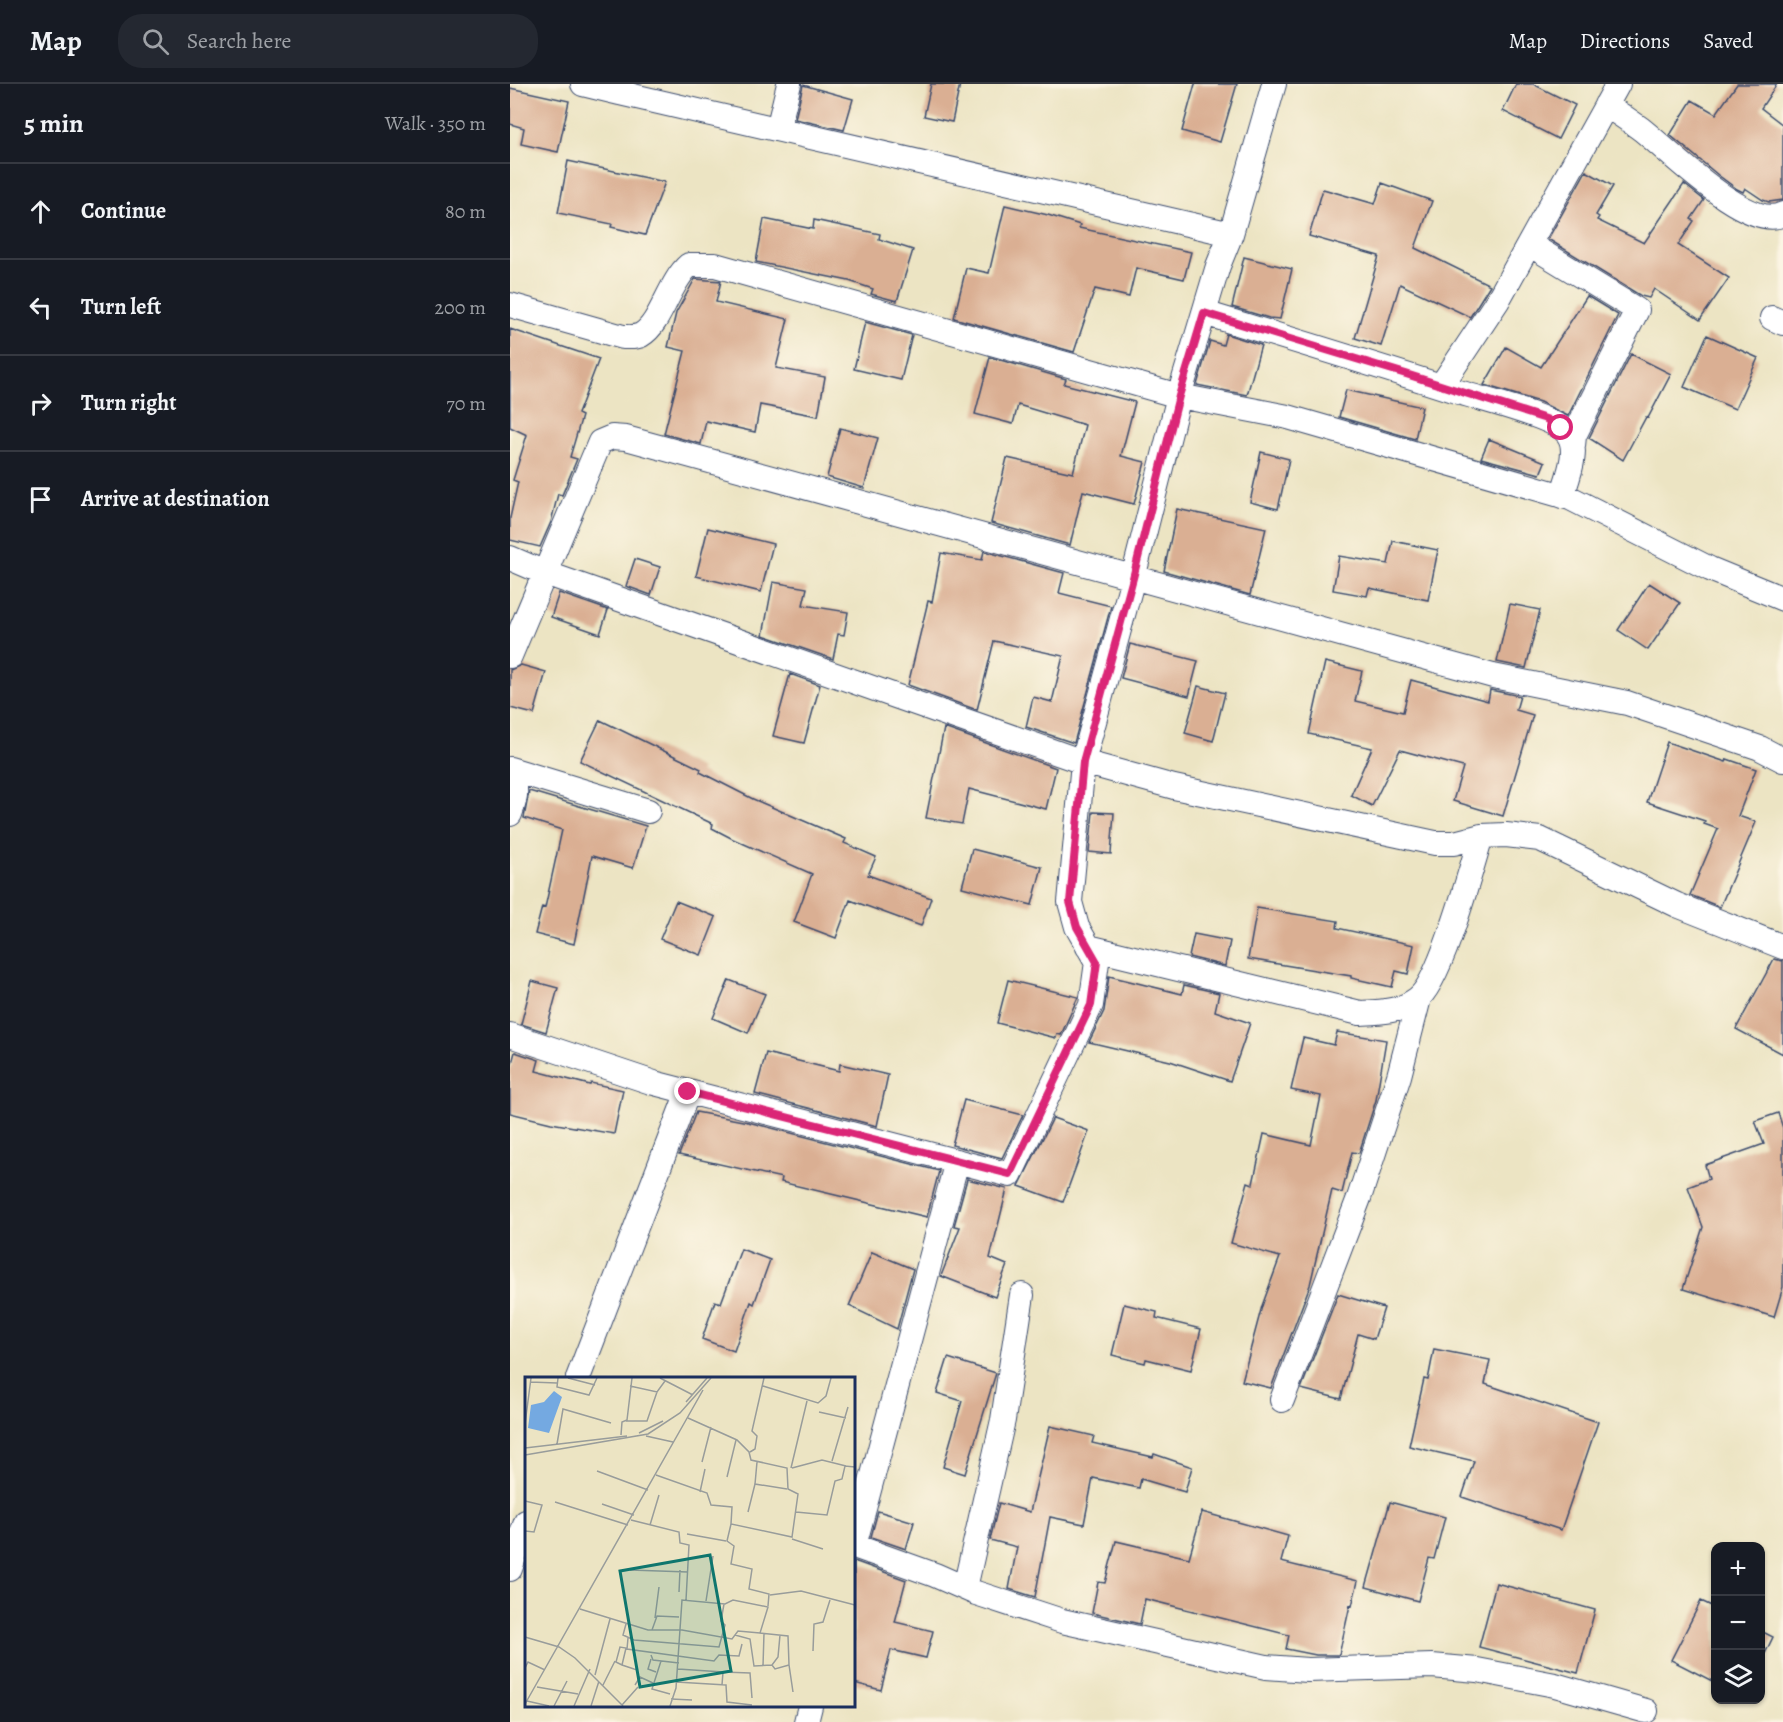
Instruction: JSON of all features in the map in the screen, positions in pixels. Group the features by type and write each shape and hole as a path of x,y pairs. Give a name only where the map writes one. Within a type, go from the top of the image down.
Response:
{"street":[{"path":"583,84 621,88 778,129 1231,234"},
{"path":"778,129 789,84"},
{"path":"510,1035 654,1083 1010,1174 1091,1005 1097,962 1077,927 1070,902 1083,762 1179,396 1218,266 1231,234 1274,84"},
{"path":"1441,386 1498,300 1618,84"},
{"path":"1606,105 1641,129 1719,195 1746,210 1766,216 1783,214"},
{"path":"1529,244 1637,310 1574,436 1571,465 1562,496"},
{"path":"510,305 622,337 640,336 650,328 680,272 689,265 715,265 1179,396 1288,417 1562,496 1710,569 1783,599"},
{"path":"1204,313 1546,419 1568,434 1573,446"},
{"path":"510,656 600,442 612,437 626,438 1493,676 1627,703 1760,748 1783,760"},
{"path":"510,558 544,573 1083,762 1174,787 1435,843 1454,843 1481,836 1506,835 1540,839 1677,905 1783,948"},
{"path":"510,769 648,812"},
{"path":"510,769 516,795 510,814"},
{"path":"1282,1400 1359,1198 1399,1076 1419,998 1438,968 1481,836"},
{"path":"1088,947 1360,1013 1392,1011 1419,998"},
{"path":"578,1377 688,1092"},
{"path":"855,1542 957,1161"},
{"path":"965,1588 1003,1420 1022,1295"},
{"path":"510,1569 525,1525"},
{"path":"855,1546 965,1588 1062,1621 1266,1667 1308,1671 1389,1666 1432,1666 1477,1670 1555,1685 1646,1711"},
{"path":"806,1722 810,1707"}],"building":[{"path":"931,84 960,84 952,122 924,116"},
{"path":"1195,84 1237,84 1220,142 1182,131"},
{"path":"1516,84 1533,84 1575,105 1558,139 1503,111"},
{"path":"1737,84 1777,84 1761,108 1783,125 1783,200 1769,202 1745,188 1743,192 1737,189 1670,135 1692,100 1716,114"},
{"path":"803,85 853,99 844,130 795,119"},
{"path":"510,88 569,101 558,152 521,144 524,128 510,124"},
{"path":"568,161 665,182 645,235 611,227 612,224 558,213"},
{"path":"1586,171 1613,186 1596,215 1599,217 1597,220 1644,243 1684,184 1704,200 1691,219 1694,221 1678,245 1729,278 1700,320 1654,289 1649,298 1641,296 1548,239"},
{"path":"1382,183 1432,201 1415,248 1490,285 1470,317 1400,284 1381,346 1355,338 1379,256 1309,236 1323,189 1375,204"},
{"path":"1005,205 1048,215 1080,225 1079,228 1191,252 1184,279 1136,268 1129,297 1095,289 1074,352 954,318 966,268 989,273"},
{"path":"764,219 813,229 814,220 880,234 879,239 913,250 897,301 871,294 873,289 849,281 756,262"},
{"path":"1244,257 1292,269 1280,319 1232,307"},
{"path":"695,279 721,281 716,302 788,319 776,368 825,377 818,416 760,405 755,432 706,421 701,444 664,434 685,351 668,347 676,313"},
{"path":"1587,296 1618,315 1568,416 1540,402 1484,385 1506,347 1541,367"},
{"path":"865,322 912,335 901,380 854,369"},
{"path":"510,329 599,359 578,414 582,416 570,457 577,459 562,495 558,494 551,522 540,547 510,540 510,518 518,482 513,480 527,435 510,427"},
{"path":"1226,334 1261,345 1247,395 1197,385 1210,341 1223,345"},
{"path":"1707,335 1758,358 1735,409 1684,387"},
{"path":"1631,354 1671,374 1623,460 1589,438"},
{"path":"990,357 1066,379 1064,384 1135,402 1121,456 1145,462 1134,504 1083,491 1070,545 991,523 1007,458 1073,473 1085,425 1018,405 1013,424 975,414"},
{"path":"1346,390 1422,407 1415,439 1339,417"},
{"path":"840,428 878,438 864,488 827,477"},
{"path":"1489,439 1545,462 1540,474 1481,458"},
{"path":"1261,452 1289,459 1278,509 1250,502"},
{"path":"1177,509 1266,528 1250,595 1164,571"},
{"path":"708,528 773,544 761,592 696,576"},
{"path":"1393,541 1438,550 1428,600 1369,588 1367,596 1333,590 1339,556 1388,564"},
{"path":"984,551 1064,573 1059,593 1111,606 1074,743 1026,727 1033,697 1052,702 1063,656 994,641 977,710 908,685 928,601 932,602 941,553 982,560"},
{"path":"635,559 660,567 651,595 626,586"},
{"path":"773,582 807,588 803,605 848,612 844,635 838,634 833,659 763,635"},
{"path":"1649,583 1680,603 1648,650 1618,630"},
{"path":"559,593 608,610 600,634 551,617"},
{"path":"1510,604 1540,610 1526,668 1497,662"},
{"path":"1130,644 1198,661 1189,696 1121,678"},
{"path":"1325,662 1362,671 1355,701 1403,712 1411,680 1488,701 1490,690 1520,696 1516,710 1533,715 1503,816 1453,801 1463,767 1400,750 1372,806 1351,795 1372,748 1309,734"},
{"path":"521,665 546,672 534,714 510,708 510,670"},
{"path":"790,674 820,685 804,743 773,736"},
{"path":"1198,686 1225,693 1213,741 1185,733"},
{"path":"600,720 701,769 700,772 753,799 846,839 844,843 876,857 868,875 931,898 921,926 850,900 836,938 794,922 812,874 733,839 712,828 713,824 580,761"},
{"path":"944,728 1056,768 1046,809 969,789 962,824 926,818"},
{"path":"1667,742 1726,762 1727,759 1756,769 1738,816 1756,822 1720,907 1690,895 1718,829 1704,824 1705,821 1647,802"},
{"path":"529,791 646,826 633,868 592,856 574,944 535,934 542,907 545,908 562,830 524,818"},
{"path":"1093,812 1114,813 1111,854 1089,852"},
{"path":"972,849 1042,867 1032,905 962,887"},
{"path":"676,901 716,917 701,955 660,939"},
{"path":"1257,908 1338,921 1337,928 1414,945 1408,974 1396,971 1392,987 1351,978 1351,976 1248,959"},
{"path":"1194,934 1230,941 1225,966 1189,957"},
{"path":"1774,959 1783,961 1783,1054 1736,1029"},
{"path":"1109,976 1182,994 1184,985 1219,993 1215,1011 1250,1023 1230,1081 1170,1061 1089,1042 1104,1011"},
{"path":"729,980 765,994 748,1033 713,1018"},
{"path":"1008,980 1078,997 1061,1035 1057,1034 1056,1038 997,1023"},
{"path":"532,981 558,988 546,1032 521,1024"},
{"path":"1337,1032 1386,1040 1376,1100 1359,1153 1352,1152 1342,1193 1332,1190 1310,1285 1271,1388 1242,1381 1262,1306 1280,1257 1231,1243 1248,1182 1253,1184 1264,1134 1311,1145 1321,1096 1291,1090 1303,1038 1334,1045"},
{"path":"515,1052 539,1060 536,1071 590,1085 591,1083 623,1090 614,1134 510,1113 510,1070"},
{"path":"766,1053 839,1071 840,1064 888,1075 877,1126 755,1094"},
{"path":"964,1100 1023,1115 1002,1158 952,1145"},
{"path":"696,1112 748,1122 939,1171 927,1217 781,1182 782,1178 679,1155"},
{"path":"1778,1113 1783,1128 1783,1287 1774,1317 1683,1289 1703,1227 1688,1187 1709,1179 1705,1165 1764,1144 1755,1121"},
{"path":"1053,1118 1089,1131 1063,1202 1019,1186"},
{"path":"967,1179 1007,1189 990,1258 1007,1265 995,1297 941,1276 960,1227 954,1226"},
{"path":"741,1249 770,1260 754,1304 751,1302 734,1351 702,1339 715,1301 721,1303"},
{"path":"872,1252 913,1269 897,1329 849,1306"},
{"path":"1338,1294 1384,1308 1374,1339 1358,1334 1341,1399 1301,1389"},
{"path":"1124,1304 1157,1312 1156,1318 1201,1329 1191,1370 1146,1359 1145,1363 1112,1355"},
{"path":"1434,1349 1490,1360 1485,1384 1598,1422 1561,1530 1462,1497 1474,1461 1409,1446 1424,1379 1428,1380"},
{"path":"948,1358 996,1373 965,1474 943,1467 962,1401 937,1393"},
{"path":"1050,1426 1094,1436 1092,1443 1153,1457 1154,1454 1192,1467 1185,1492 1141,1479 1139,1488 1093,1478 1084,1524 1050,1517 1035,1597 1009,1589 1017,1547 990,1540 999,1503 1030,1512"},
{"path":"1390,1502 1445,1517 1434,1559 1429,1558 1418,1601 1366,1587"},
{"path":"878,1511 914,1522 906,1549 871,1537"},
{"path":"1202,1512 1288,1536 1281,1562 1358,1581 1339,1655 1316,1655 1286,1649 1289,1635 1145,1599 1140,1624 1092,1613 1098,1582 1105,1583 1116,1541 1189,1558"},
{"path":"855,1561 906,1580 895,1622 933,1631 926,1658 891,1650 881,1690 855,1683"},
{"path":"1496,1583 1595,1610 1578,1673 1479,1647"},
{"path":"1701,1601 1711,1606 1711,1680 1671,1660"},
{"path":"1765,1633 1773,1637 1765,1654"}],"route":[{"path":"688,1092 1010,1174 1091,1005 1097,962 1077,927 1070,902 1083,762 1179,396 1204,313 1546,419 1561,428"}]}
